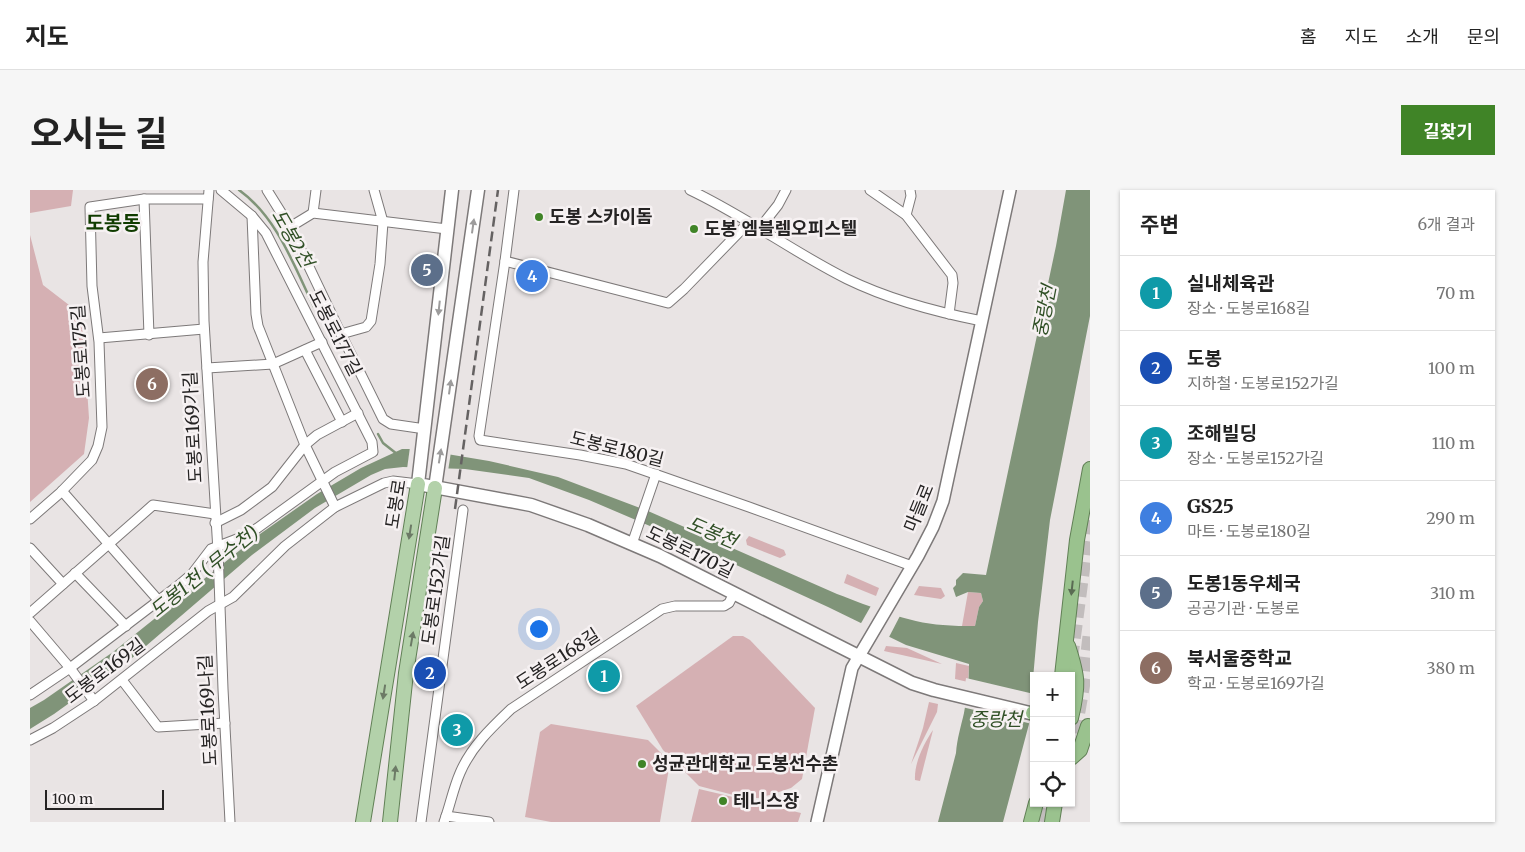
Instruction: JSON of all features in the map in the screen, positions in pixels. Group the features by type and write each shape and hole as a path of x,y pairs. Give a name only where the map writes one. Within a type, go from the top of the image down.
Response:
{"highway":[{"path":"1063,672 1077,540 1090,469"},
{"path":"1067,645 1077,676 1071,717"},
{"path":"1075,754 1080,750 1089,726"},
{"path":"1032,822 1035,807"}],"main road":[{"name":"도봉로","path":"363,822 419,479 452,190"},
{"name":"도봉로","path":"390,822 406,673 443,436 478,190"},
{"name":"도봉로170길","path":"419,479 531,505 634,538 734,593 912,683 934,690 1030,712"},
{"path":"1075,723 1089,726"}],"street":[{"name":"도봉로177길","path":"221,190 252,216 266,232 374,445 373,452 336,472 322,482"},
{"name":"도봉로177길","path":"267,190 290,227 383,419 391,424 425,432"},
{"path":"313,213 316,190"},
{"path":"341,334 366,326 371,321 380,264 383,222 374,190"},
{"name":"도봉로180길","path":"514,190 506,261 480,439 626,464 655,478 912,566"},
{"path":"690,190 866,288 917,306 982,321"},
{"path":"759,230 774,211 786,190"},
{"path":"870,190 906,214 953,277 948,314"},
{"path":"906,214 911,196 910,190"},
{"name":"마들로","path":"817,822 850,675 858,657 912,566 933,527 944,501 1010,190"},
{"name":"도봉로175길","path":"30,519 62,492 92,460 98,446 102,427 99,338 92,286 90,207 144,199 208,194"},
{"name":"도봉로169가길","path":"208,194 203,262 204,329 218,548"},
{"path":"144,199 149,334"},
{"path":"290,227 313,213 447,229"},
{"path":"252,216 258,326 305,445 334,505"},
{"path":"506,261 668,303 748,223"},
{"path":"99,338 204,329"},
{"path":"206,368 273,364 322,342"},
{"path":"305,350 342,422"},
{"path":"30,612 153,505 215,518 241,510 272,487 305,445 317,435 358,414"},
{"path":"634,538 655,478"},
{"name":"도봉로169길","path":"30,740 60,724 122,680 220,600 233,597 285,546 334,505 384,483 419,479"},
{"path":"30,695 71,669 159,601 192,574 208,552 256,529 322,482"},
{"path":"62,492 159,601"},
{"name":"도봉로152가길","path":"421,822 463,510"},
{"path":"30,548 63,584"},
{"name":"도봉로169나길","path":"218,548 230,822"},
{"path":"75,573 126,626"},
{"name":"도봉로168길","path":"489,822 445,819 460,773 469,755 490,729 512,708 662,610 675,606 724,606 729,603 734,593"},
{"path":"30,621 71,669 93,699"},
{"path":"122,680 158,727 225,724"}],"shaded area":[{"path":"30,190 73,190 71,206 30,213"},
{"path":"30,235 43,285 82,315 89,418 84,454 30,502"},
{"path":"749,536 784,550 786,555 780,558 747,545 746,540"},
{"path":"847,574 879,588 876,596 844,583"},
{"path":"919,586 941,588 945,596 941,599 914,595"},
{"path":"968,592 981,593 983,601 979,607 975,626 962,626"},
{"path":"733,636 743,636 750,640 815,708 802,779 791,788 758,798 745,798 699,786 663,750 636,706"},
{"path":"886,646 907,648 942,664 884,651"},
{"path":"956,663 969,666 968,682 955,679"},
{"path":"929,702 938,704 937,712 911,764 923,728"},
{"path":"551,724 648,740 670,762 660,822 551,822 525,817 540,732"},
{"path":"933,730 920,781 915,780 920,754"},
{"name":"테니스장","path":"699,789 801,813 798,822 691,822"}],"water":[{"name":"중랑천","path":"1066,190 1090,190 1090,316 1050,520 1034,672 1030,672 1029,724 1003,822 938,822 964,713 969,664 906,645 671,535 589,500 529,478 465,469 403,467 385,469 371,475 315,508 252,555 132,658 30,729 30,708 113,652 260,534 317,494 361,468 402,449 417,449 489,461 558,477 648,511 837,594 876,609 929,624 975,626 979,607 983,601 981,593 968,592 956,597 953,588 956,585 956,580 963,573 986,575 1056,246"}],"pier":[{"path":"410,447 451,452 448,471 407,469"},
{"path":"872,604 901,614 888,639 860,625"},
{"path":"966,678 1030,693 1030,724 962,707"}],"waterway":[{"name":"도봉2천","path":"239,190 264,214 274,228 292,259 314,307"},
{"name":"도봉2천","path":"378,434 383,443 397,454"}],"tunnel":[{"path":"1071,659 1090,516"},
{"path":"1075,731 1090,632"},
{"path":"1042,822 1045,807"}],"railway":[{"path":"455,509 498,190"}],"place":[{"name":"도봉 스카이돔","path":"539,217"},
{"name":"도봉 엠블렘오피스텔","path":"694,229"},
{"name":"도봉1동우체국","path":"427,270"},
{"name":"GS25","path":"532,276"},
{"name":"북서울중학교","path":"152,384"},
{"name":"도봉","path":"430,673"},
{"name":"실내체육관","path":"604,676"},
{"name":"조해빌딩","path":"457,730"},
{"name":"성균관대학교 도봉선수촌","path":"642,764"},
{"name":"테니스장","path":"723,801"}],"district":[{"name":"도봉동","path":"113,223"}],"water label":[{"name":"도봉천","path":"712,532"},
{"name":"도봉1천 (무수천)","path":"204,571"}]}
